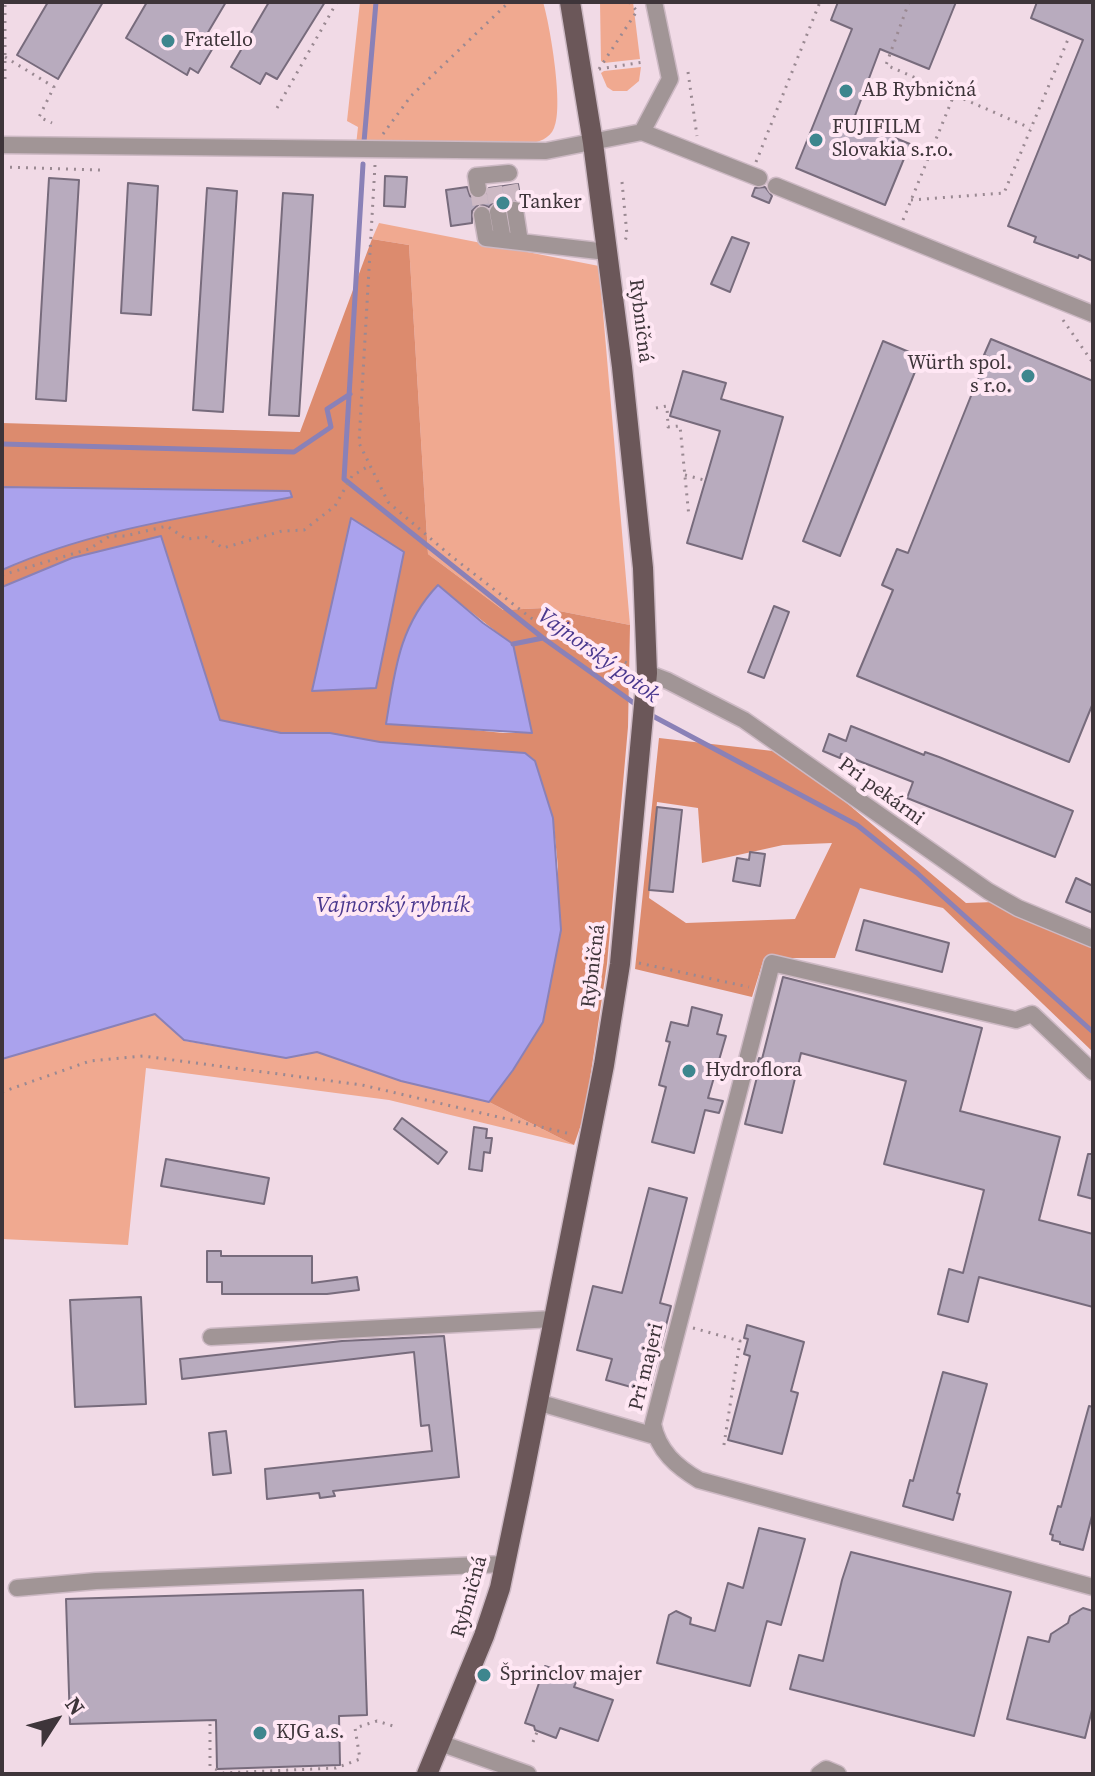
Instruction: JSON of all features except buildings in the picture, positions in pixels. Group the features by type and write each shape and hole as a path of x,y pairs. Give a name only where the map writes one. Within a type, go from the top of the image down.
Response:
{"main road":[{"name":"Rybničná","path":"427,1774 479,1651 505,1564 590,1138 620,964 647,673 647,624 617,252 593,143 570,2"}],"street":[{"path":"642,132 670,79 654,2"},
{"path":"2,145 370,152 546,151 642,132 755,176"},
{"path":"497,182 519,151"},
{"path":"776,186 1093,314"},
{"path":"512,241 498,212 486,238 512,241 617,252"},
{"name":"Pri pekárni","path":"647,673 744,720 988,891 1018,908 1093,939"},
{"path":"765,990 772,963 1016,1020 1032,1014 1093,1072"},
{"name":"Pri majeri","path":"765,990 653,1424 655,1436 677,1467 699,1480 1093,1587"},
{"path":"211,1337 553,1319"},
{"path":"537,1402 655,1436"},
{"path":"17,1588 96,1581 505,1564"},
{"path":"440,1743 528,1774"},
{"path":"819,1774 826,1769 838,1774"}],"path":[{"path":"2,84 5,84 5,2"},
{"path":"277,108 337,2"},
{"path":"509,2 411,96 370,152 359,443 388,502 531,618 647,673"},
{"path":"755,176 820,2"},
{"path":"909,2 886,65 1031,128"},
{"path":"637,11 599,69 644,62"},
{"path":"911,200 1004,193 1069,37"},
{"path":"5,57 54,87 39,117 52,123"},
{"path":"688,72 697,137"},
{"path":"897,234 954,95"},
{"path":"2,167 101,170"},
{"path":"617,252 622,182"},
{"path":"656,408 667,406 668,427 680,426 689,517"},
{"path":"2,575 89,549 110,536 125,536 167,526 186,539 206,537 223,548 282,531 304,530 335,506 352,476 369,466"},
{"path":"685,475 704,480"},
{"path":"635,963 765,990"},
{"path":"2,1092 90,1061 143,1056 362,1085 590,1138"},
{"path":"678,1323 740,1341 723,1451"},
{"path":"210,1724 210,1766 223,1773 336,1768 360,1759 355,1728 377,1721 393,1726"},
{"path":"533,1742 537,1732"}],"shaded area":[{"path":"360,2 543,2 557,85 557,118 550,135 528,144 356,145 358,127 347,121"},
{"path":"600,2 633,2 640,59 601,61"},
{"path":"641,67 639,81 627,91 613,91 607,87 601,73 604,71"},
{"path":"379,223 599,266 630,625 544,608 503,610 428,554 409,245 372,239"},
{"path":"372,239 409,245 428,554 503,610 544,608 630,625 628,727 607,964 585,1113 574,1145 489,1102 543,1022 558,867 553,818 535,761 330,733 281,733 220,720 161,536 2,587 2,423 300,432","holes":["437,585 513,645 532,733 455,728"]},
{"path":"659,738 773,751 824,784 966,903 994,902 1093,948 1093,1052 943,908 860,888 835,958 764,958 752,997 635,969","holes":["657,802 698,808 702,863 783,845 832,843 795,919 686,923 649,898"]},
{"path":"156,1014 185,1041 286,1058 317,1052 401,1081 489,1102 574,1145 389,1100 146,1068 128,1245 2,1239 2,1059"}],"water":[{"path":"2,487 290,491 292,497 108,534 2,570"},
{"path":"351,518 404,552 376,688 312,691"},
{"name":"Vajnorský rybník","path":"161,536 220,720 281,733 330,733 380,742 525,753 535,761 553,818 561,930 543,1022 489,1102 401,1081 317,1052 286,1058 184,1040 155,1014 2,1059 2,587 72,558"},
{"path":"438,585 513,644 532,733 386,724 396,667 407,633 415,616"}],"waterway":[{"name":"Vajnorský potok","path":"364,142 376,2"},
{"name":"Vajnorský potok","path":"363,164 344,479 543,638 638,706"},
{"path":"2,444 294,452 331,427 327,409 350,394"},
{"path":"513,644 543,638"},
{"name":"Vajnorský potok","path":"649,714 857,825 917,873 1093,1032"}],"tunnel":[{"path":"510,185 515,210"},
{"path":"494,187 498,212"},
{"path":"478,189 482,215"}],"place":[{"name":"Fratello","path":"168,41"},
{"name":"AB Rybničná","path":"846,91"},
{"name":"FUJIFILM Slovakia s.r.o.","path":"816,140"},
{"name":"Tanker","path":"503,203"},
{"name":"Würth spol. s r.o.","path":"1028,376"},
{"name":"Hydroflora","path":"689,1071"},
{"name":"Šprinclov majer","path":"484,1675"},
{"name":"KJG a.s.","path":"260,1733"}]}
